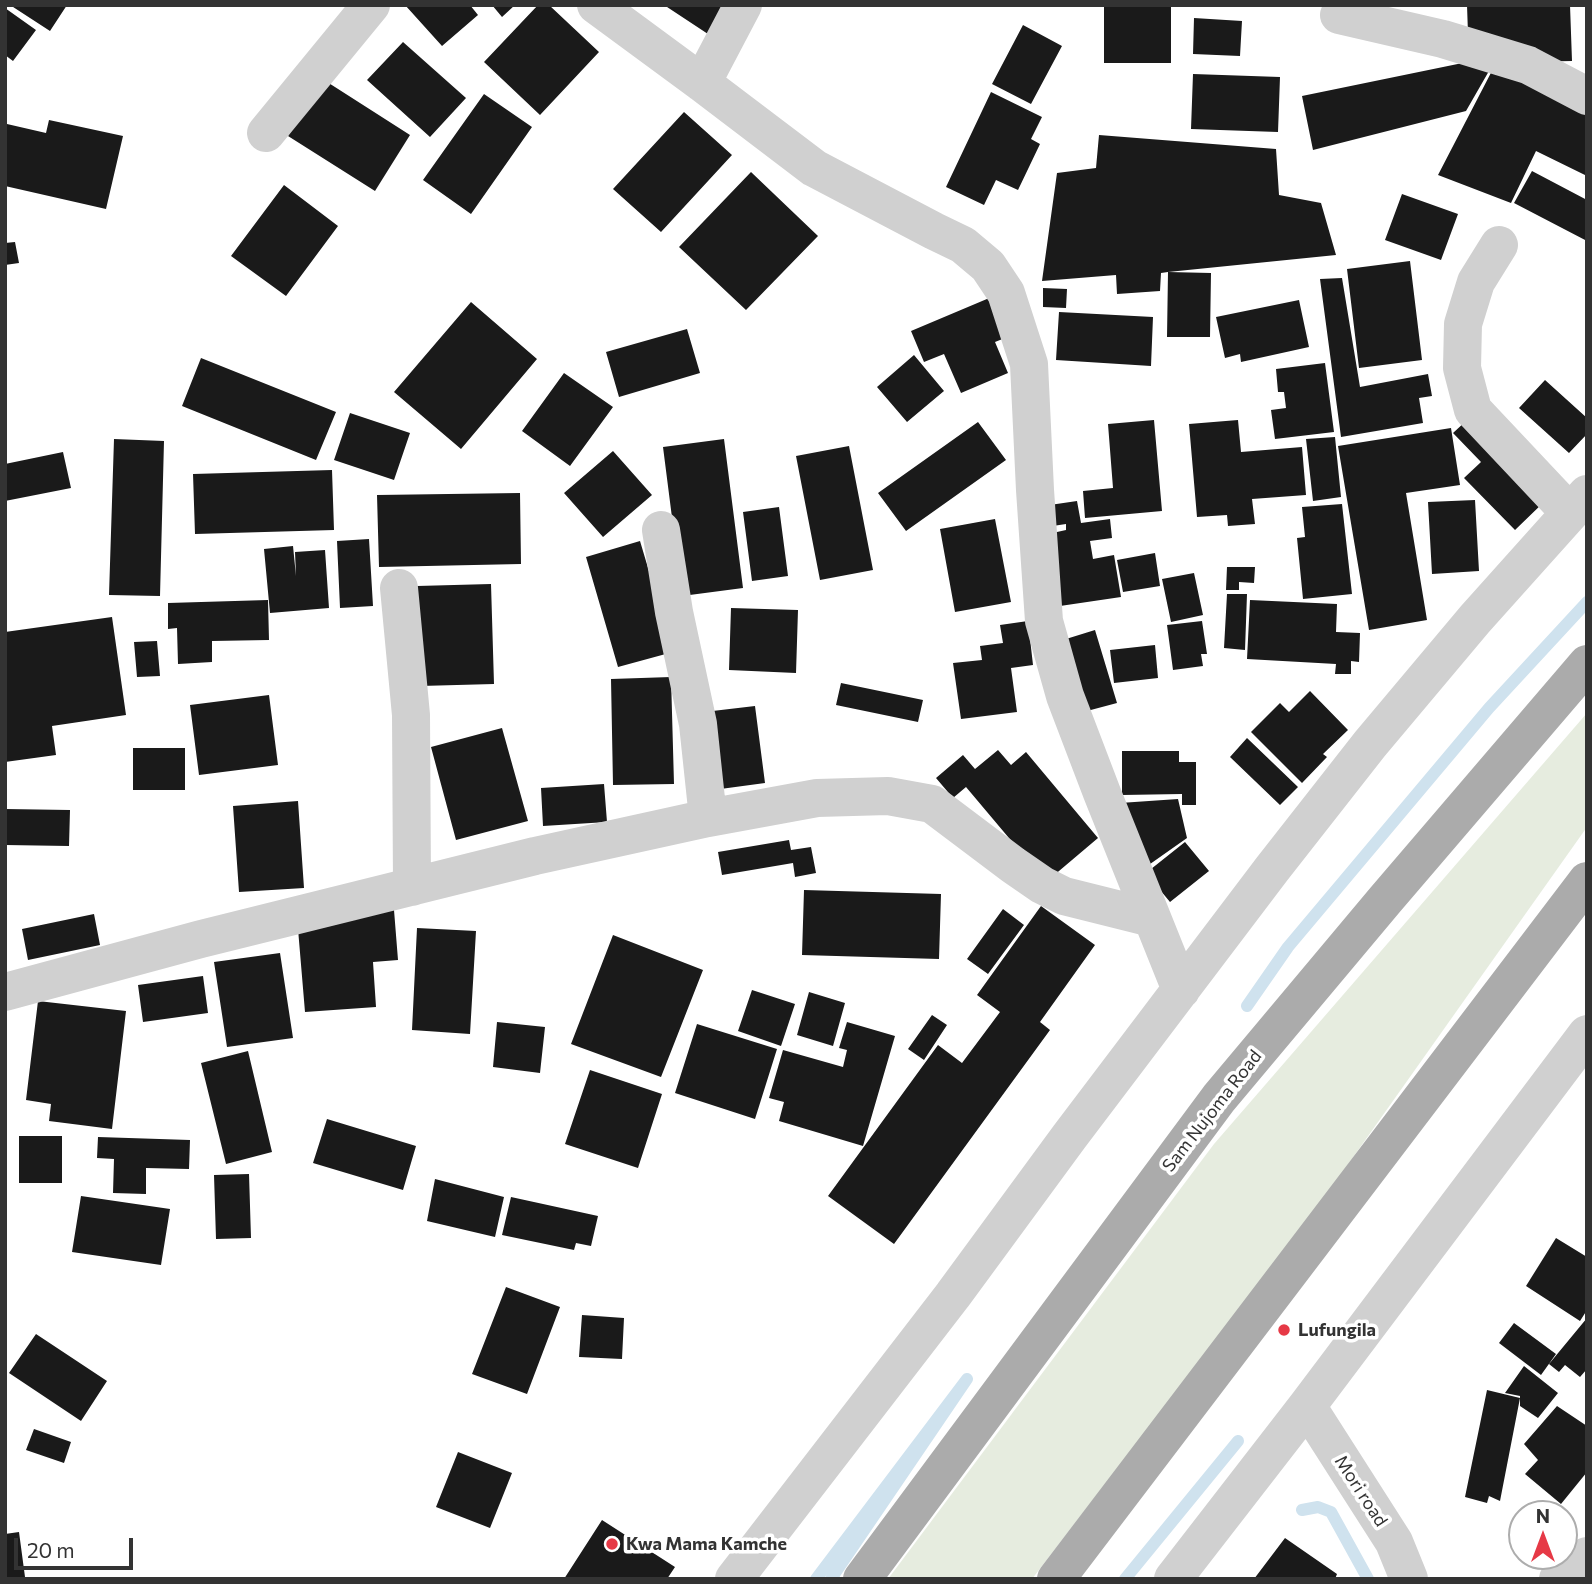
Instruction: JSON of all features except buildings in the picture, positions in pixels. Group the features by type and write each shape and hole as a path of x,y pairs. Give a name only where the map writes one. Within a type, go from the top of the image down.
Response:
{"main road":[{"name":"Sam Nujoma Road","path":"862,1579 1219,1098 1587,664"},
{"path":"1056,1579 1587,881"}],"street":[{"path":"267,133 371,5"},
{"path":"596,5 814,168 963,245 988,266 1006,293 1029,364 1044,621 1065,696 1181,990"},
{"path":"702,83 743,5"},
{"path":"1339,15 1443,39 1528,65 1587,96"},
{"path":"734,1579 953,1296 1069,1137 1370,744 1475,619 1578,504 1473,410 1462,368 1463,324 1476,282 1499,245"},
{"path":"661,530 674,612 698,724 708,818"},
{"path":"399,588 411,715 411,887"},
{"path":"5,992 201,939 536,856 817,797 887,796 932,804 1042,885 1064,896 1152,918"},
{"path":"1173,1579 1587,1034"},
{"name":"Mori road","path":"1307,1406 1394,1542 1409,1579"},
{"path":"1558,1579 1587,1556"}],"shaded area":[{"path":"1587,713 1587,827 1315,1211 1032,1579 888,1579 1214,1144"}],"waterway":[{"path":"1247,1006 1288,947 1489,708 1587,602"},
{"path":"816,1579 967,1379 831,1579"},
{"path":"1125,1579 1238,1441"},
{"path":"1302,1510 1318,1507 1331,1512 1368,1579"}],"place":[{"name":"Lufungila","path":"1284,1330"},
{"name":"Kwa Mama Kamche","path":"612,1544"}]}
